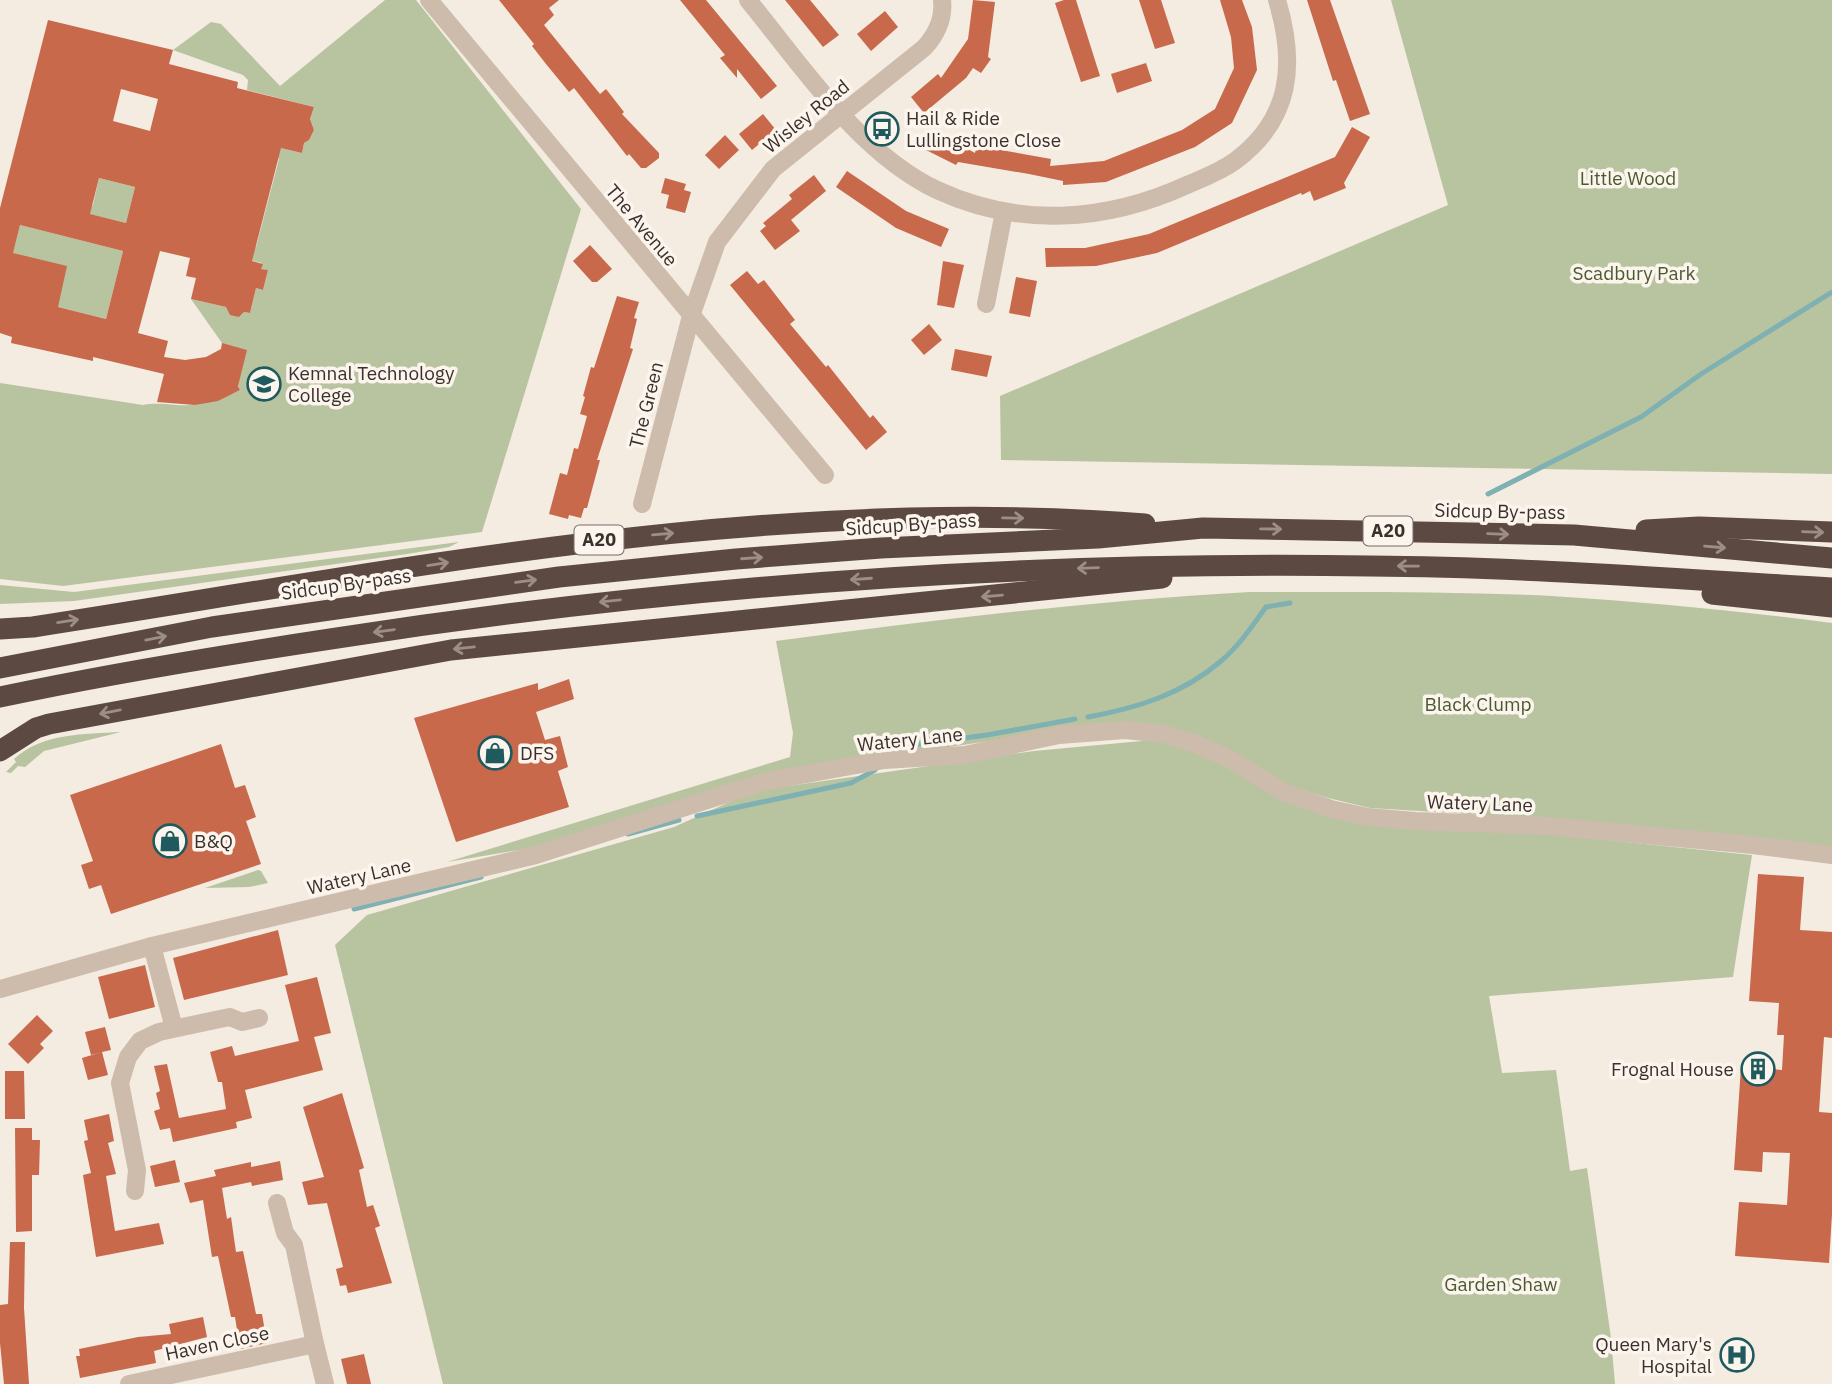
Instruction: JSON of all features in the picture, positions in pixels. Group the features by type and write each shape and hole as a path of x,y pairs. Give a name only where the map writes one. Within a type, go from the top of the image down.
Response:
{"highway":[{"name":"A20","path":"0,629 33,627 577,542 817,520 1065,519 1203,528"},
{"name":"A20","path":"1574,535 1699,527 1832,532"},
{"name":"Sidcup By-pass","path":"0,668 225,625 559,577 881,548 1098,538 1203,528 1574,535 1832,558"},
{"name":"A20","path":"0,697 229,654 576,604 883,578 1150,566 1369,566 1550,571 1832,588"},
{"name":"A20","path":"0,751 36,728 49,724 451,650 1056,590 1254,566"},
{"name":"A20","path":"1550,571 1639,587 1832,607"}],"street":[{"name":"The Avenue","path":"429,0 825,475"},
{"path":"748,0 841,114 879,153 913,177 959,200 1004,212 1040,217 1076,217 1128,208 1171,193 1235,161 1265,130 1282,99 1287,69 1287,39 1277,0"},
{"name":"Wisley Road","path":"691,316 717,242 773,169 924,48 934,37 940,21 942,0"},
{"path":"985,304 1004,212"},
{"name":"The Green","path":"642,504 691,316"},
{"name":"Watery Lane","path":"0,989 152,946 536,855 763,782 884,760 965,755 1059,736 1125,730 1165,734 1196,744 1228,758 1284,792 1331,809 1368,817 1548,826 1832,855"},
{"path":"152,946 174,1028"},
{"path":"135,1191 137,1170 120,1083 128,1057 140,1041 159,1031 230,1017 242,1022 259,1018"},
{"path":"277,1203 285,1233 294,1245 325,1384"},
{"name":"Haven Close","path":"129,1384 315,1344"}],"green space":[{"name":"Kemnal Technology College","path":"385,0 416,0 581,209 482,532 63,586 0,579 0,383 143,405 201,404 240,390 222,343 191,299 226,307 239,317 244,312 250,313 256,288 263,290 268,270 261,269 262,263 217,252 256,247 279,159 233,136 302,153 304,143 309,140 314,130 310,119 314,107 247,90 248,80 243,75 173,50 211,22 221,24 280,86"},
{"name":"Scadbury Park","path":"1391,0 1832,0 1832,474 1001,460 1000,396 1448,205"},
{"path":"99,178 135,187 126,223 81,212 93,205"},
{"path":"20,225 123,251 106,319 2,293"},
{"path":"459,542 449,547 407,554 74,601 0,604 0,585 74,592"},
{"name":"Black Clump","path":"1249,592 1552,596 1692,607 1832,623 1832,859 1550,819 1370,808 1288,785 1197,736 1057,731 761,775 531,848 447,862 790,757 793,733 776,641 1012,612"},
{"path":"121,732 44,751 25,767 18,766 11,773 6,772 16,762 14,759 37,744 64,736"},
{"name":"Garden Shaw","path":"1163,739 1226,762 1282,798 1547,834 1752,855 1733,977 1489,996 1502,1073 1556,1070 1570,1171 1587,1168 1615,1384 443,1384 335,945 367,915 674,827 754,791 1034,751"},
{"path":"258,870 268,883 249,887 205,888"}],"building":[{"path":"499,0 559,0 549,8 554,15 544,25 600,94 606,89 624,112 622,114 659,153 659,158 646,168 641,168 629,154 627,156 574,88 569,92 546,64 532,46 534,44"},
{"path":"680,0 706,0 777,86 761,99 737,69 737,78 720,58 725,55"},
{"path":"785,0 810,0 839,35 823,47"},
{"path":"973,0 995,2 988,57 991,59 981,73 973,68 966,78 924,113 911,97 938,74 941,78 968,39"},
{"path":"1076,0 1100,76 1081,82 1055,3"},
{"path":"1139,0 1161,0 1175,43 1155,49"},
{"path":"1220,0 1242,0 1252,27 1257,70 1232,123 1195,147 1106,182 1063,185 1063,181 1029,174 958,162 956,165 924,149 934,131 975,153 977,145 1051,159 1050,166 1104,161 1182,130 1215,109 1234,68 1231,37"},
{"path":"1307,0 1330,0 1370,114 1350,121 1336,80 1333,81"},
{"path":"885,11 898,27 871,51 857,34"},
{"path":"48,20 173,50 169,64 238,82 237,88 314,107 310,119 314,130 309,140 304,143 302,153 281,148 252,261 263,264 261,269 268,270 263,290 256,288 250,313 244,312 239,317 230,315 226,307 191,299 196,278 186,276 190,258 160,251 138,333 168,341 164,357 185,360 206,357 221,349 222,343 247,350 238,386 240,390 218,401 195,405 157,402 164,374 93,357 93,361 11,343 12,337 0,333 0,208","holes":["121,89 158,99 150,131 113,121","99,178 135,187 126,223 90,214","20,225 123,251 106,319 58,307 67,266 13,253"]},
{"path":"1146,63 1152,81 1117,93 1111,74"},
{"path":"763,114 776,130 752,150 739,134"},
{"path":"1352,127 1370,137 1344,183 1346,188 1314,201 1310,191 1302,195 1301,193 1157,253 1096,266 1046,267 1045,248 1085,248 1149,234 1335,157"},
{"path":"725,135 739,150 719,169 705,155"},
{"path":"847,171 906,211 949,229 941,247 896,228 836,187"},
{"path":"814,175 826,191 791,220 800,231 775,250 760,231 766,226 763,223 792,199 789,195"},
{"path":"665,178 686,184 684,190 691,192 685,213 666,208 669,195 661,193"},
{"path":"590,245 612,269 597,282 592,282 573,261"},
{"path":"943,261 964,265 954,308 937,305"},
{"path":"747,271 758,284 764,280 795,320 790,324 826,367 828,365 870,418 873,415 887,432 866,450 730,285"},
{"path":"1016,277 1037,281 1030,317 1009,313"},
{"path":"617,296 639,302 630,348 633,349 597,460 600,460 587,508 584,508 581,518 569,515 568,519 549,514 560,473 567,475 574,448 578,449 587,416 580,414 585,397 583,396"},
{"path":"929,324 942,340 924,355 911,340"},
{"path":"955,349 992,356 987,377 951,370"},
{"name":"DFS","path":"569,679 574,699 536,712 545,740 560,736 568,767 558,771 569,807 456,842 414,718 538,683 538,690"},
{"name":"B&Q","path":"221,744 235,788 245,785 256,817 246,821 261,864 111,914 101,885 89,889 81,865 93,861 70,795"},
{"name":"Frognal House","path":"1758,874 1804,877 1800,930 1832,932 1832,1038 1824,1037 1819,1112 1832,1113 1829,1263 1735,1256 1739,1202 1787,1205 1790,1153 1763,1152 1762,1172 1734,1170 1741,1067 1782,1070 1784,1035 1777,1035 1779,1003 1749,1001"},
{"path":"278,930 288,975 184,1000 173,958"},
{"path":"145,965 155,1007 109,1019 98,977"},
{"path":"317,977 331,1033 314,1037 323,1070 245,1090 252,1118 236,1122 237,1128 173,1142 170,1128 160,1130 154,1111 160,1109 156,1093 160,1091 154,1066 167,1064 179,1118 226,1109 222,1082 218,1082 210,1052 232,1046 235,1056 299,1041 285,985"},
{"path":"37,1015 53,1031 40,1044 44,1048 28,1064 8,1044"},
{"path":"105,1027 111,1050 91,1055 85,1032"},
{"path":"102,1052 108,1075 88,1080 82,1058"},
{"path":"5,1071 24,1071 25,1119 5,1119"},
{"path":"342,1093 364,1168 359,1170 367,1207 373,1205 380,1226 375,1228 392,1283 348,1293 346,1285 340,1286 336,1269 343,1267 327,1203 308,1205 302,1182 324,1177 303,1107"},
{"path":"109,1114 114,1141 108,1143 116,1174 106,1176 115,1231 159,1223 164,1244 96,1257 83,1175 91,1173 84,1141 88,1140 84,1120"},
{"path":"15,1128 32,1128 32,1140 40,1140 39,1175 32,1175 32,1231 16,1232"},
{"path":"175,1160 180,1182 155,1187 150,1166"},
{"path":"280,1161 283,1180 252,1186 251,1182 222,1188 227,1219 231,1217 236,1252 243,1251 256,1314 262,1314 267,1343 240,1349 235,1317 231,1317 218,1256 212,1257 203,1200 190,1203 184,1183 216,1176 214,1170 251,1162 251,1167"},
{"path":"10,1242 25,1242 24,1308 29,1384 4,1384 0,1305 8,1304"},
{"path":"203,1317 207,1337 154,1351 156,1363 80,1378 76,1356 80,1356 79,1349 138,1337 171,1334 169,1324"},
{"path":"364,1354 371,1384 347,1384 341,1359"}],"waterway":[{"path":"1488,494 1641,417 1701,374 1832,292"},
{"path":"1088,717 1142,704 1191,682 1228,655 1266,607 1290,603"},
{"path":"888,748 987,735 1075,719"},
{"path":"697,816 851,783 875,770"},
{"path":"628,834 679,820"},
{"path":"354,909 481,877"}],"place":[{"name":"Hail & Ride Lullingstone Close","path":"882,129"},
{"name":"Kemnal Technology College","path":"264,384"},
{"name":"DFS","path":"495,753"},
{"name":"B&Q","path":"170,841"},
{"name":"Frognal House","path":"1758,1069"},
{"name":"Queen Mary's Hospital","path":"1737,1355"}],"park label":[{"name":"Little Wood","path":"1628,178"}]}
